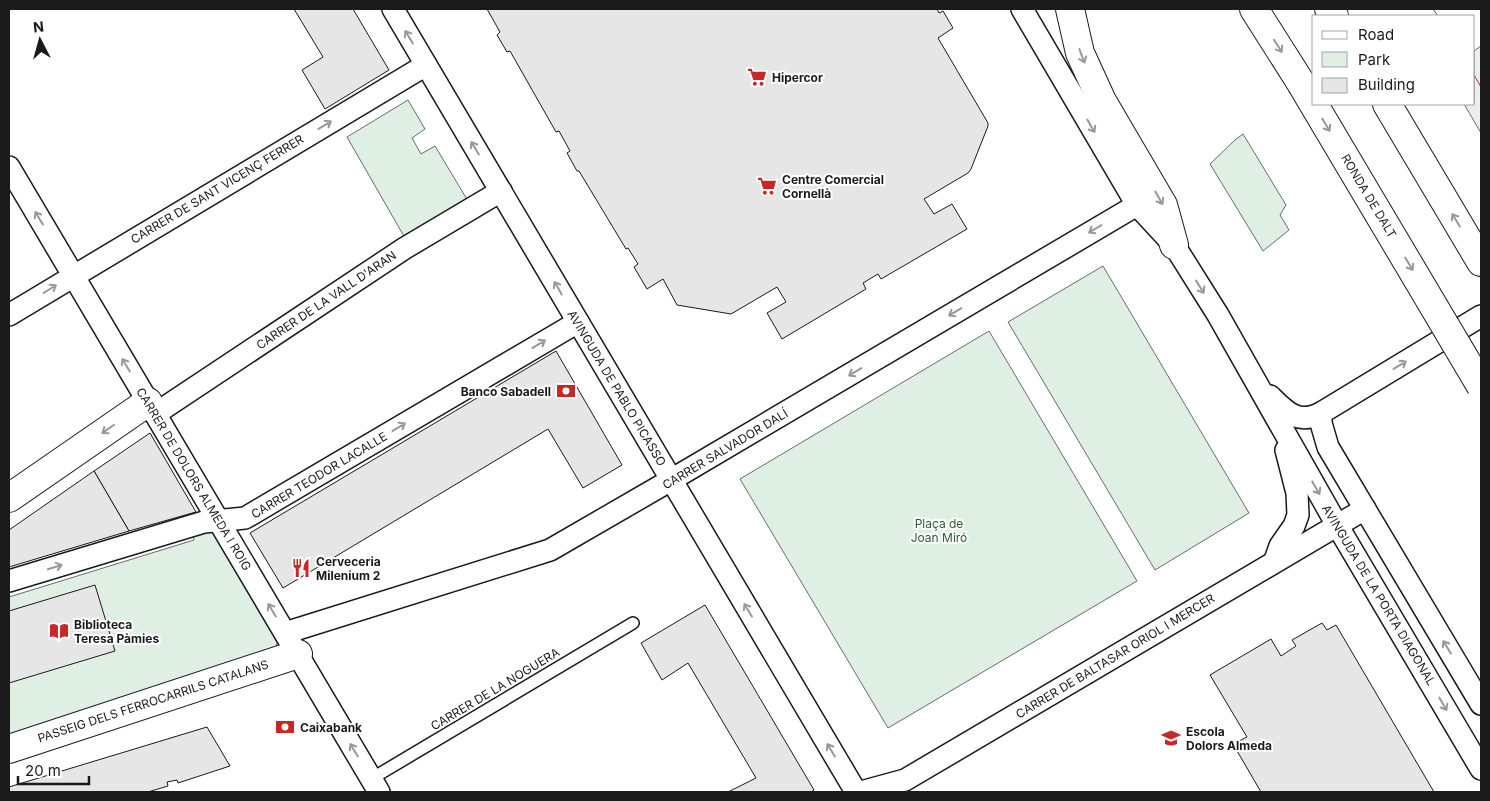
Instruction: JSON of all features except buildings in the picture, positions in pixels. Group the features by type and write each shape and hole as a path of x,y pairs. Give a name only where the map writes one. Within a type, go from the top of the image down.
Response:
{"main road":[{"path":"1070,9 1080,53 1102,101 1163,205 1174,246"},
{"name":"RONDA DE DALT","path":"1254,9 1312,102"},
{"name":"RONDA DE DALT","path":"1314,105 1481,386"},
{"path":"1388,105 1481,262"},
{"path":"9,498 152,408"},
{"name":"PASSEIG DELS FERROCARRILS CATALANS","path":"9,749 292,644"}],"street":[{"name":"AVINGUDA DE PABLO PICASSO","path":"392,9 856,792"},
{"name":"AVINGUDA DE LA PORTA DIAGONAL","path":"1022,9 1137,205 1174,246 1218,315 1337,525 1481,769"},
{"name":"CARRER DE SANT VICENÇ FERRER","path":"9,315 426,65"},
{"name":"CARRER DE DOLORS ALMEDA I ROIG","path":"9,167 375,785"},
{"name":"CARRER DE LA VALL D'ARAN","path":"152,408 404,248 501,191"},
{"name":"CARRER SALVADOR DALÍ","path":"292,644 550,550 1137,205"},
{"name":"AVINGUDA DE LA PORTA DIAGONAL","path":"1257,384 1285,411 1305,419 1313,417 1481,316"},
{"name":"CARRER TEODOR LACALLE","path":"9,580 204,522 245,518 578,322"},
{"path":"1321,413 1321,423 1328,447 1481,704"},
{"name":"AVINGUDA DE LA PORTA DIAGONAL","path":"1274,562 1280,546 1294,526 1298,506 1294,482 1278,421"},
{"name":"CARRER DE BALTASAR ORIOL I MERCER","path":"862,792 905,780 1365,509"}],"lane":[{"name":"CARRER DE LA NOGUERA","path":"375,785 633,623"}],"green space":[{"path":"408,100 425,129 412,138 421,154 435,146 468,201 405,238 347,137"},
{"path":"1243,134 1286,205 1280,215 1289,230 1263,251 1210,164"},
{"path":"1103,266 1249,513 1155,570 1008,322"},
{"name":"Plaça de Joan Miró","path":"989,331 1137,581 888,728 740,479"},
{"path":"208,531 214,532 278,639 276,647 9,743 9,597 194,540 193,534"}],"shaded area":[{"path":"1481,46 1481,133 1465,105 1475,105 1475,50"}],"power":[{"path":"1433,9 1437,15"},
{"path":"1475,77 1481,87"}],"place":[{"name":"Hipercor","path":"757,77"},
{"name":"Centre Comercial Cornellà","path":"767,186"},
{"name":"Banco Sabadell","path":"566,391"},
{"name":"Cerveceria Milenium 2","path":"301,568"},
{"name":"Biblioteca Teresa Pàmies","path":"59,631"},
{"name":"Caixabank","path":"285,727"},
{"name":"Escola Dolors Almeda","path":"1171,738"}]}
